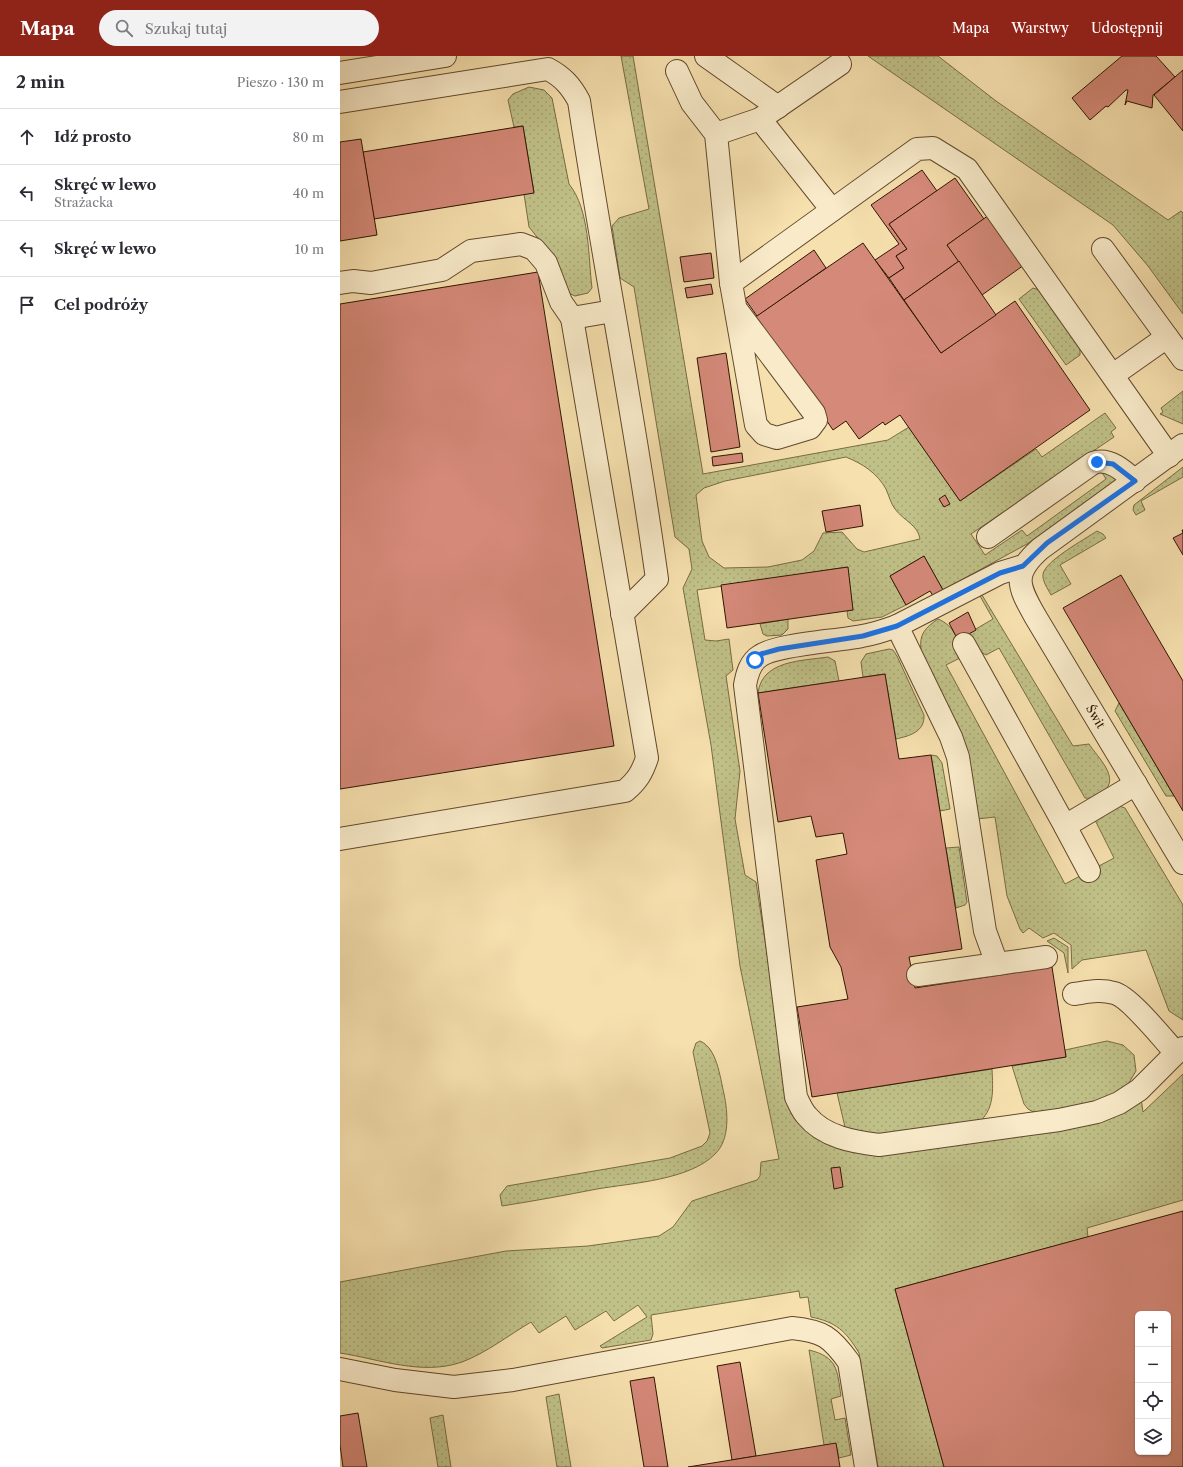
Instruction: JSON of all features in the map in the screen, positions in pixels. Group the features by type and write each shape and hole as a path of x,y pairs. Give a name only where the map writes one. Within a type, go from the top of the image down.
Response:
{"street":[{"path":"340,73 445,56"},
{"path":"706,56 769,113 832,210"},
{"path":"340,102 526,64 548,69 561,76 571,87 579,101 613,311 642,473 657,579 622,614"},
{"path":"716,134 769,113 840,64"},
{"path":"677,71 692,103 716,134 731,283 756,425 764,434 777,438 810,428 816,420 814,412 736,309"},
{"path":"731,283 917,149 933,148 967,169 1113,375 1176,450 1047,543 1023,566 1000,573 897,626 863,636 769,652 755,660 746,679 746,693 796,1097 806,1116 822,1128 849,1141 879,1145 1059,1120 1097,1112 1119,1103 1139,1090 1179,1050 1130,1004 1116,993 1099,990 1074,994"},
{"path":"340,283 353,281 372,282 442,270 471,251 521,244 534,249 546,263 561,302 572,318 647,758 636,783 625,790 340,839"},
{"path":"1103,249 1183,359"},
{"path":"572,318 613,311"},
{"path":"1113,375 1167,337"},
{"path":"988,537 1093,463 1100,462 1113,464 1135,481"},
{"name":"Świt","path":"1023,566 1020,575 1020,585 1024,596 1183,863"},
{"path":"897,626 951,737 958,757 984,925 997,964"},
{"path":"964,644 1065,826 1088,871"},
{"path":"1065,826 1136,784"},
{"path":"918,976 1046,957"},
{"path":"340,1369 395,1380 454,1388 513,1380 792,1328 811,1330 827,1337 849,1362 866,1467"}],"green space":[{"path":"621,56 633,56 703,474 888,440 909,427 960,501 1036,449 1042,457 1105,413 1116,428 1111,432 1114,437 971,534 985,555 1022,530 1027,536 1106,479 1101,471 1117,478 1116,480 1027,544 943,590 924,556 890,576 906,605 882,617 853,621 848,618 847,611 853,610 847,567 697,590 705,640 716,641 729,639 733,670 726,676 740,771 735,819 745,875 756,882 788,1091 839,1147 1141,1098 1143,1112 1183,1074 1183,1200 1087,1228 1088,1237 895,1289 944,1467 878,1467 859,1353 850,1339 840,1329 820,1319 811,1317 808,1297 800,1298 799,1291 651,1315 653,1334 651,1340 602,1348 600,1346 647,1317 638,1305 614,1321 606,1311 575,1330 566,1316 539,1333 531,1322 480,1354 462,1362 447,1366 416,1367 340,1353 340,1282 506,1251 588,1246 659,1236 673,1227 692,1201 757,1180 760,1176 761,1162 779,1159 740,966 711,745 683,588 692,569 689,549 675,537 634,287 620,278 612,226 619,218 649,209","holes":["846,457 864,466 878,478 886,489 894,507 917,530 920,539 864,552 857,549 842,532 823,533 814,551 802,560 768,567 724,568 709,557 702,541 696,495 704,488 725,481"]},
{"path":"868,56 938,56 996,101 1168,220 1181,211 1183,213 1183,314 1148,266 1113,225"},
{"path":"529,87 544,90 552,98 569,184 581,207 587,234 592,288 588,293 575,296 566,292 541,242 529,227 524,194 534,192 523,126 514,127 508,100 513,94"},
{"path":"1033,288 1039,290 1080,347 1080,355 1066,365 1019,299"},
{"path":"1183,391 1183,424 1160,414 1163,412 1161,408"},
{"path":"1183,467 1183,477 1141,501 1145,510 1136,515 1133,510 1134,505"},
{"path":"1097,531 1103,534 1106,538 1060,565 1071,584 1051,595 1043,579 1045,569 1058,557"},
{"path":"982,595 1073,746 1089,744 1106,768 1110,781 1108,786 1099,795 1092,798 1085,798 999,648 986,655 978,650 969,633 993,619 980,596"},
{"path":"788,619 788,629 782,635 767,636 763,634 760,624"},
{"path":"938,619 944,622 955,634 962,657 946,665 1065,884 1114,858 1095,820 1119,806 1125,808 1183,905 1183,1020 1169,1011 1146,950 1082,960 1072,969 1071,945 1054,933 1043,938 1029,928 1023,933 1020,929 1007,896 995,817 977,819 921,650 921,640 924,632"},
{"path":"889,649 893,650 897,656 924,715 924,721 919,729 911,735 896,739 885,674 863,677 861,662 866,654"},
{"path":"828,657 835,661 839,681 758,693 761,682 767,674 775,668 795,661"},
{"path":"1119,703 1174,796 1166,796 1115,711"},
{"path":"931,755 937,756 942,763 950,809 940,811"},
{"path":"959,847 967,902 965,905 956,908 946,848"},
{"path":"1054,938 1068,947 1068,973 1064,953 1047,941"},
{"path":"700,1041 706,1045 714,1056 725,1101 727,1126 720,1148 715,1154 704,1163 691,1170 660,1179 502,1206 500,1195 507,1186 670,1158 702,1146 707,1141 710,1133 693,1052 696,1043"},
{"path":"1107,1041 1123,1045 1134,1055 1136,1071 1127,1086 1095,1105 1037,1114 1028,1109 1024,1104 1012,1066 1066,1057 1065,1050"},
{"path":"992,1069 992,1099 987,1112 977,1124 912,1134 858,1135 845,1127 837,1093"},
{"path":"809,1350 826,1356 831,1361 837,1372 841,1396 831,1399 835,1420 845,1418 851,1455 839,1458 836,1444 824,1445"},
{"path":"559,1394 571,1467 557,1467 546,1397"},
{"path":"443,1415 451,1467 438,1467 430,1418"}],"building":[{"path":"1122,56 1156,56 1175,77 1153,95 1152,108 1127,101 1125,105 1128,90 1126,90 1108,107 1106,106 1090,120 1072,98"},
{"path":"1183,70 1183,131 1154,95"},
{"path":"523,126 534,193 374,219 363,152"},
{"path":"361,139 377,235 340,241 340,142"},
{"path":"922,170 937,191 889,224 907,249 896,256 904,268 889,278 875,260 899,244 871,205"},
{"path":"955,178 984,219 947,245 959,261 904,300 889,278 904,268 896,256 907,249 889,224"},
{"path":"989,215 1024,265 982,295 947,245"},
{"path":"863,243 941,353 1015,301 1090,410 960,501 900,415 885,425 883,422 859,439 846,421 833,430 755,317"},
{"path":"814,250 826,268 757,316 745,299"},
{"path":"711,253 714,278 684,282 680,257"},
{"path":"959,261 996,315 941,353 904,300"},
{"path":"538,272 614,746 340,789 340,304"},
{"path":"711,284 713,294 687,298 685,288"},
{"path":"726,353 740,447 711,452 697,358"},
{"path":"742,453 743,462 713,466 712,457"},
{"path":"945,495 950,504 944,507 939,499"},
{"path":"860,505 863,526 826,532 822,511"},
{"path":"1183,533 1183,555 1173,538"},
{"path":"924,556 943,590 933,596 930,591 906,605 890,576"},
{"path":"848,567 853,610 727,628 721,585"},
{"path":"1121,575 1183,681 1183,811 1063,608"},
{"path":"968,612 976,630 958,640 949,623"},
{"path":"885,674 899,759 931,755 962,949 909,957 915,988 1052,967 1066,1057 812,1097 797,1007 848,999 841,967 830,947 816,860 847,854 843,833 816,837 811,816 778,822 758,693"},
{"path":"840,1167 843,1187 834,1189 831,1168"},
{"path":"1183,1211 1183,1467 944,1467 895,1289"},
{"path":"740,1362 756,1456 732,1460 717,1366"},
{"path":"654,1377 668,1467 644,1467 630,1381"},
{"path":"358,1413 367,1467 343,1467 340,1445 340,1416"},
{"path":"836,1443 840,1467 688,1467 824,1445"}],"route":[{"path":"755,660 761,654 779,649 863,636 897,626 1000,573 1023,566 1047,543 1135,481 1113,464 1097,462"}]}
